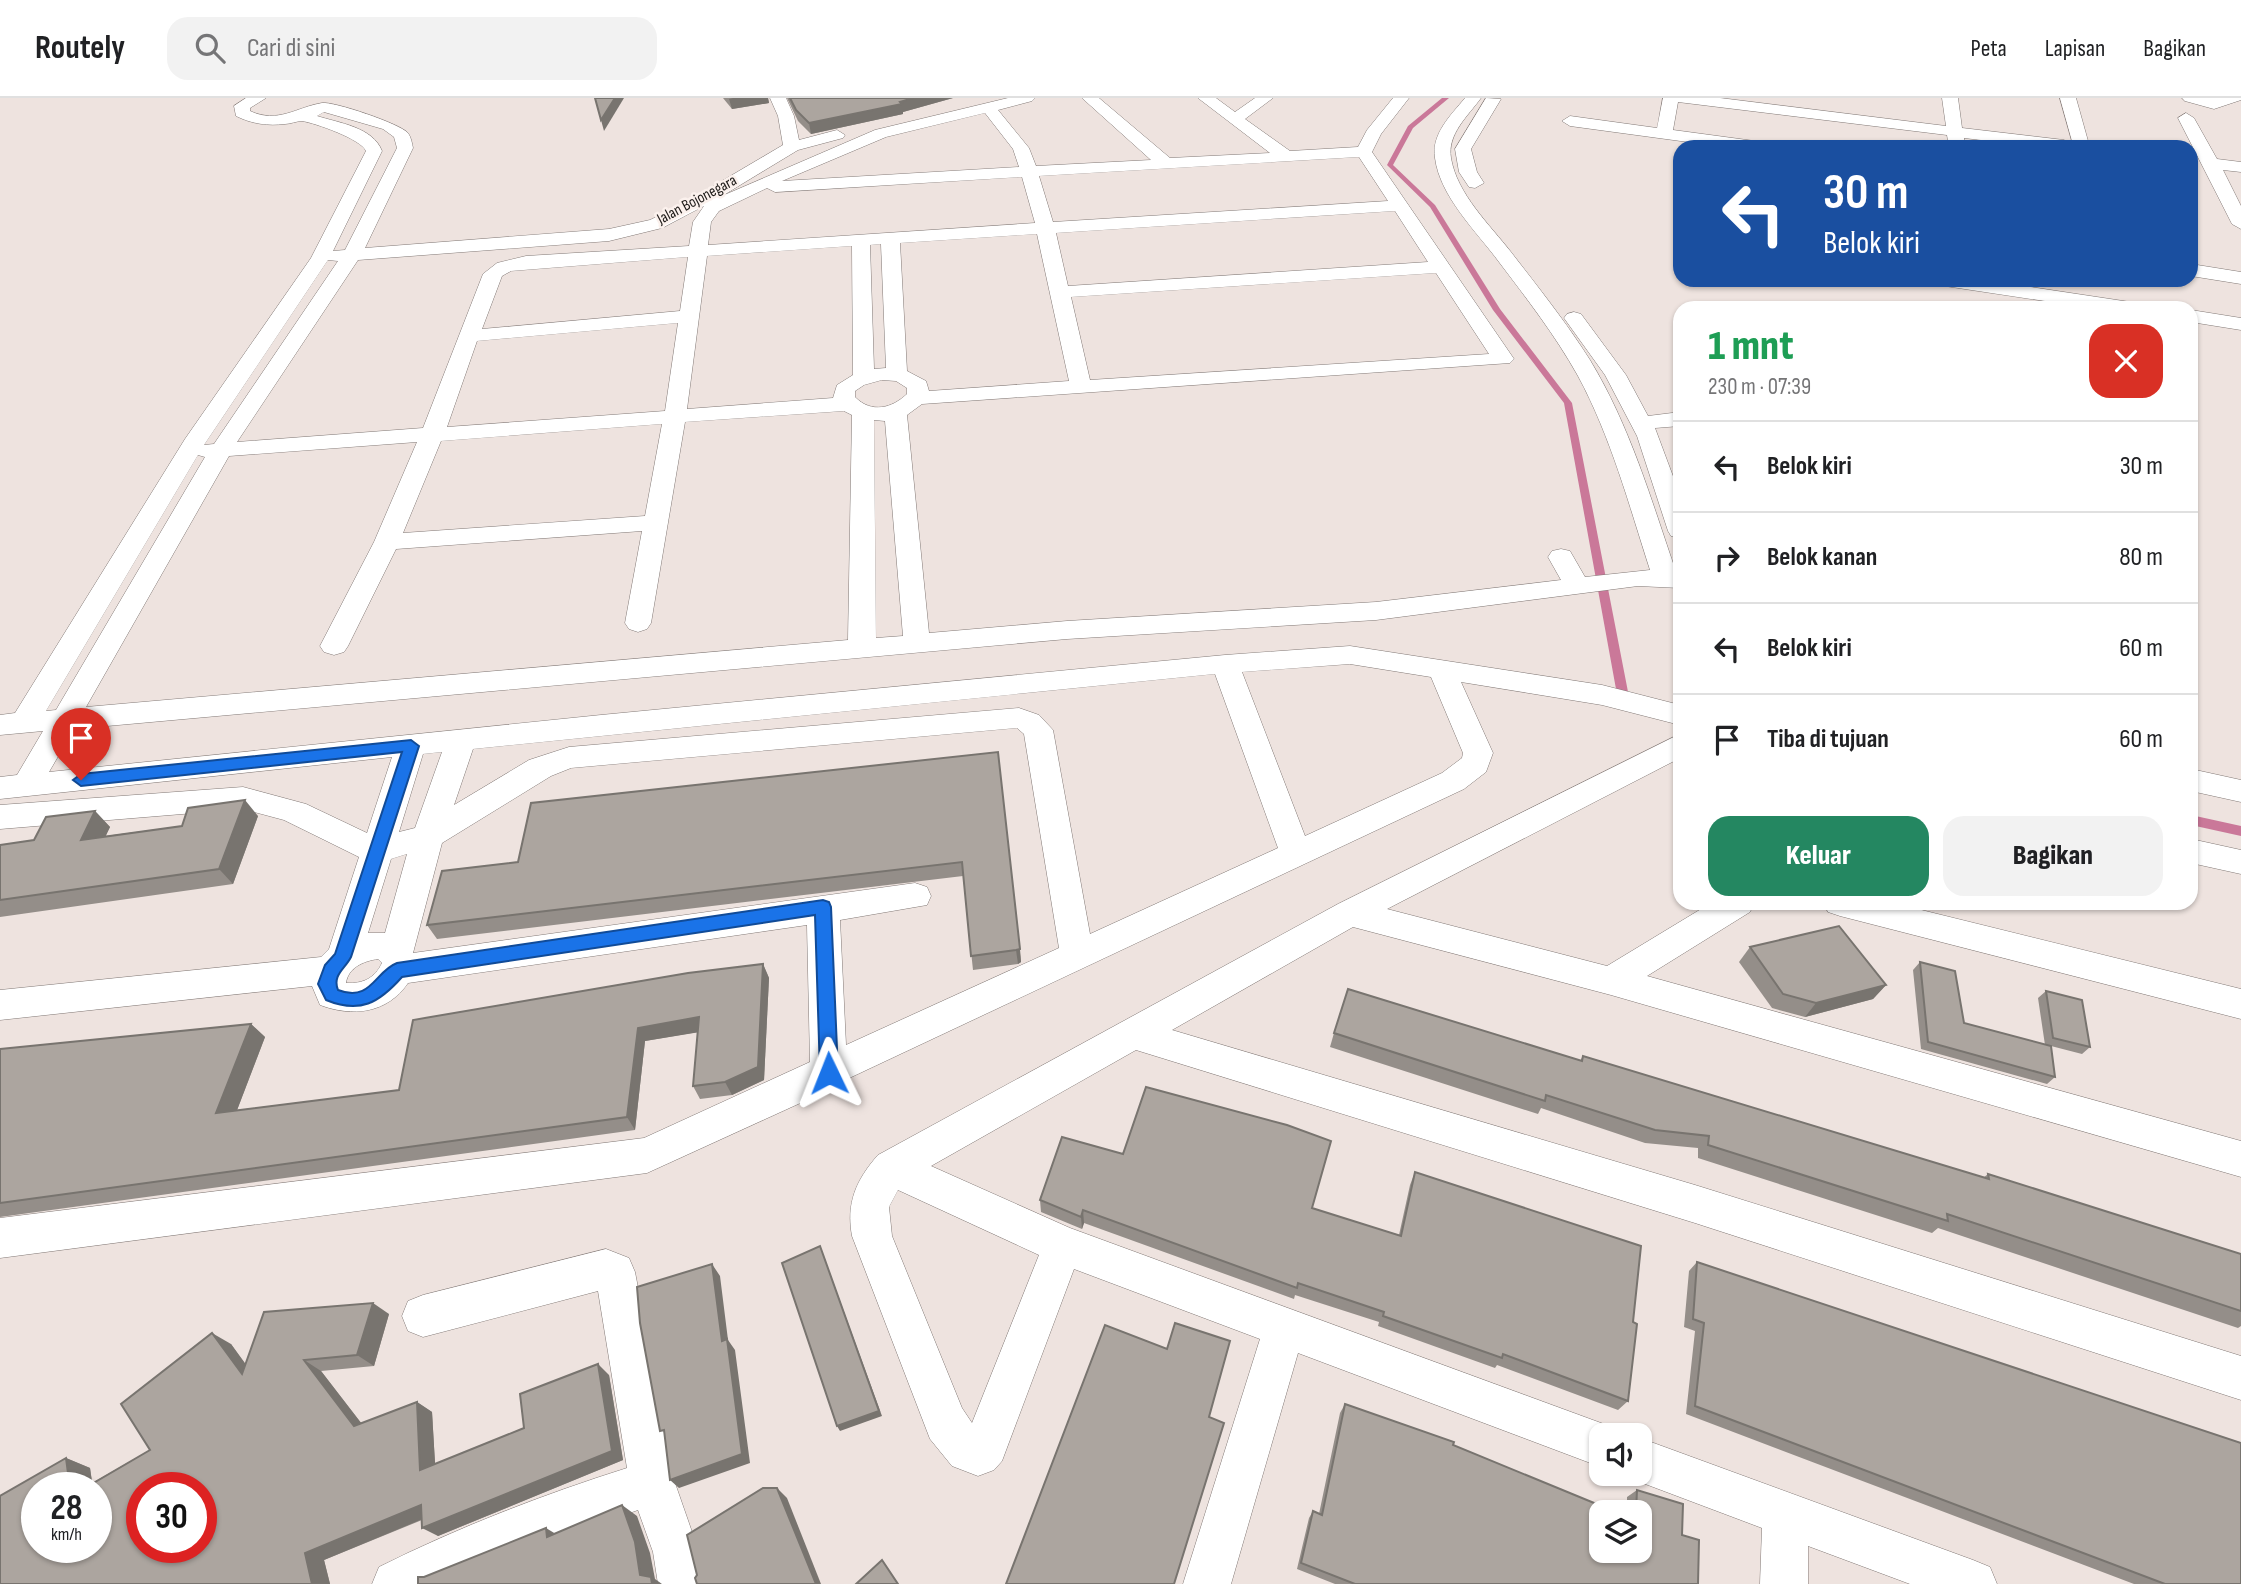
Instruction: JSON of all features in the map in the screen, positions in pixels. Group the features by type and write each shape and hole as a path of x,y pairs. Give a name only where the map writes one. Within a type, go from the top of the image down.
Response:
{"street":[{"path":"13,787 64,719 226,443 352,255 405,148 401,135 388,126 327,103 301,116 278,120 251,118 243,113 243,106 258,98"},
{"path":"778,98 786,116 792,146"},
{"path":"638,623 676,407 702,222 713,207 881,133 988,102 1027,98"},
{"path":"1090,98 1166,163"},
{"path":"1210,98 1288,158"},
{"path":"1235,119 1265,98"},
{"path":"1364,152 1373,133 1401,98"},
{"path":"12,724 1067,630 1376,611 1638,578 1673,580 1616,435 1587,373 1462,198 1443,160 1443,144 1447,130 1473,98"},
{"path":"1486,199 1468,172 1463,149 1494,98"},
{"path":"1664,134 1671,98"},
{"path":"1682,98 1956,139 1980,140"},
{"path":"1950,98 1956,139"},
{"path":"2067,98 2075,140"},
{"path":"2190,98 2214,104 2235,98"},
{"path":"988,102 1021,148 1029,171 1045,226 1079,379"},
{"name":"Jalan Bojonegara","path":"320,258 537,243 621,232 656,224 689,208 792,146 988,102"},
{"path":"12,724 192,445 320,258 374,151 371,143 354,133 301,116"},
{"path":"2186,118 2241,224"},
{"path":"1570,121 1709,140"},
{"path":"881,133 1004,126"},
{"path":"752,188 1364,152"},
{"path":"855,395 882,374 909,385 1503,359 1364,152"},
{"path":"1443,160 1466,161"},
{"path":"2198,162 2241,167"},
{"path":"334,646 387,542 436,427 497,269 510,264 861,239 1402,205"},
{"path":"1510,232 1615,375 1645,429 1673,511"},
{"path":"192,445 855,395 895,411 910,405 890,237"},
{"path":"861,239 855,395 862,648"},
{"path":"1059,292 1442,267"},
{"path":"2198,271 2241,278"},
{"path":"2001,287 2114,301"},
{"path":"469,336 690,316"},
{"path":"2198,317 2241,324"},
{"path":"1079,379 1490,339"},
{"path":"895,411 917,644"},
{"path":"1616,435 1673,421"},
{"path":"387,542 654,523"},
{"path":"1561,556 1587,584"},
{"path":"1376,611 1377,658"},
{"path":"13,787 1225,664 1350,656 1377,658 1602,695 1672,712"},
{"path":"1225,664 1296,855"},
{"path":"0,1238 647,1155 829,1073 1453,781 1475,764 1478,752 1441,669"},
{"path":"0,817 243,798 269,800 375,852 428,836 540,768 569,758 1019,718 1038,730 1077,956"},
{"path":"411,746 337,964 327,984 332,995 345,1000 362,998 379,991 396,962 428,836 461,740"},
{"path":"1063,1245 986,1445 978,1454 970,1453 963,1448 946,1423 872,1236 868,1217 869,1198 892,1168 1350,914 1673,749"},
{"path":"2198,782 2241,791"},
{"path":"2198,852 2241,862"},
{"path":"396,962 915,896"},
{"path":"823,907 829,1073"},
{"path":"1611,981 1727,910"},
{"path":"1868,910 2241,1004"},
{"path":"1350,914 1611,981 2241,1159"},
{"path":"0,1005 337,964 359,948 376,945 388,947 396,962"},
{"path":"1134,1034 1695,1204 2241,1378"},
{"path":"892,1168 1063,1245 1589,1441"},
{"path":"424,1316 606,1269 615,1272 652,1483 676,1552 682,1584"},
{"path":"1207,1584 1285,1327"},
{"path":"1652,1464 1973,1584"},
{"path":"396,1584 436,1563 516,1531 652,1483"},
{"path":"1784,1584 1785,1514"}],"building":[{"path":"595,98 615,98 601,120"},
{"path":"790,98 913,98 900,102 902,104 809,123 796,110"},
{"path":"998,752 1020,949 971,956 962,862 427,925 442,871 518,862 531,803"},
{"path":"245,800 219,869 0,900 0,845 34,840 46,817 95,811 81,840 182,826 188,808"},
{"path":"1839,926 1886,985 1816,1003 1783,994 1750,947"},
{"path":"1920,962 1955,971 1964,1023 2051,1046 2055,1077 1928,1042"},
{"path":"763,964 758,1067 725,1082 693,1086 699,1017 638,1028 627,1117 0,1203 0,1049 251,1024 216,1113 399,1090 413,1020 688,973"},
{"path":"1348,989 1582,1061 1583,1056 1989,1179 1988,1174 2241,1254 2241,1311 1947,1214 1948,1221 1708,1145 1709,1136 1655,1130 1546,1095 1545,1101 1334,1033"},
{"path":"2046,991 2082,1000 2090,1047 2053,1038"},
{"path":"1146,1087 1287,1125 1331,1141 1312,1208 1401,1236 1415,1172 1641,1246 1633,1322 1637,1324 1628,1401 1503,1354 1502,1358 1383,1316 1384,1312 1298,1283 1297,1288 1083,1210 1081,1217 1040,1200 1062,1137 1123,1154"},
{"path":"820,1246 879,1411 837,1426 782,1263"},
{"path":"1697,1262 2241,1443 2241,1584 2165,1584 1695,1406 1704,1323 1693,1319"},
{"path":"712,1264 722,1341 727,1339 742,1454 670,1480 664,1430 660,1431 640,1323 637,1287"},
{"path":"373,1303 357,1355 304,1360 354,1426 417,1402 420,1470 524,1428 520,1394 598,1364 612,1451 422,1528 421,1505 305,1553 312,1584 0,1584 0,1496 21,1484 21,1563 112,1563 112,1472 150,1450 121,1404 212,1333 242,1374 264,1312"},
{"path":"1175,1323 1230,1341 1209,1417 1224,1423 1174,1584 1006,1584 1105,1325 1167,1349"},
{"path":"1345,1404 1454,1442 1453,1445 1589,1501 1589,1563 1652,1563 1652,1500 1637,1500 1637,1490 1683,1504 1682,1535 1699,1540 1698,1584 1355,1584 1301,1563 1313,1511 1322,1515"},
{"path":"66,1458 68,1472 42,1472"},
{"path":"763,1488 777,1488 816,1584 697,1584 687,1535"},
{"path":"622,1505 635,1542 640,1575 651,1577 652,1584 418,1584 418,1577 424,1577 546,1528 547,1537"},
{"path":"882,1560 898,1584 856,1584"}],"waterway":[{"path":"1446,98 1410,127 1390,165 1433,206 1497,310 1568,403 1624,700 1628,701"},
{"path":"2198,822 2241,831"}],"route":[{"path":"81,780 411,746 343,957 331,970 327,984 332,995 345,1000 362,998 379,991 393,979 397,970 823,907 829,1073"}]}
